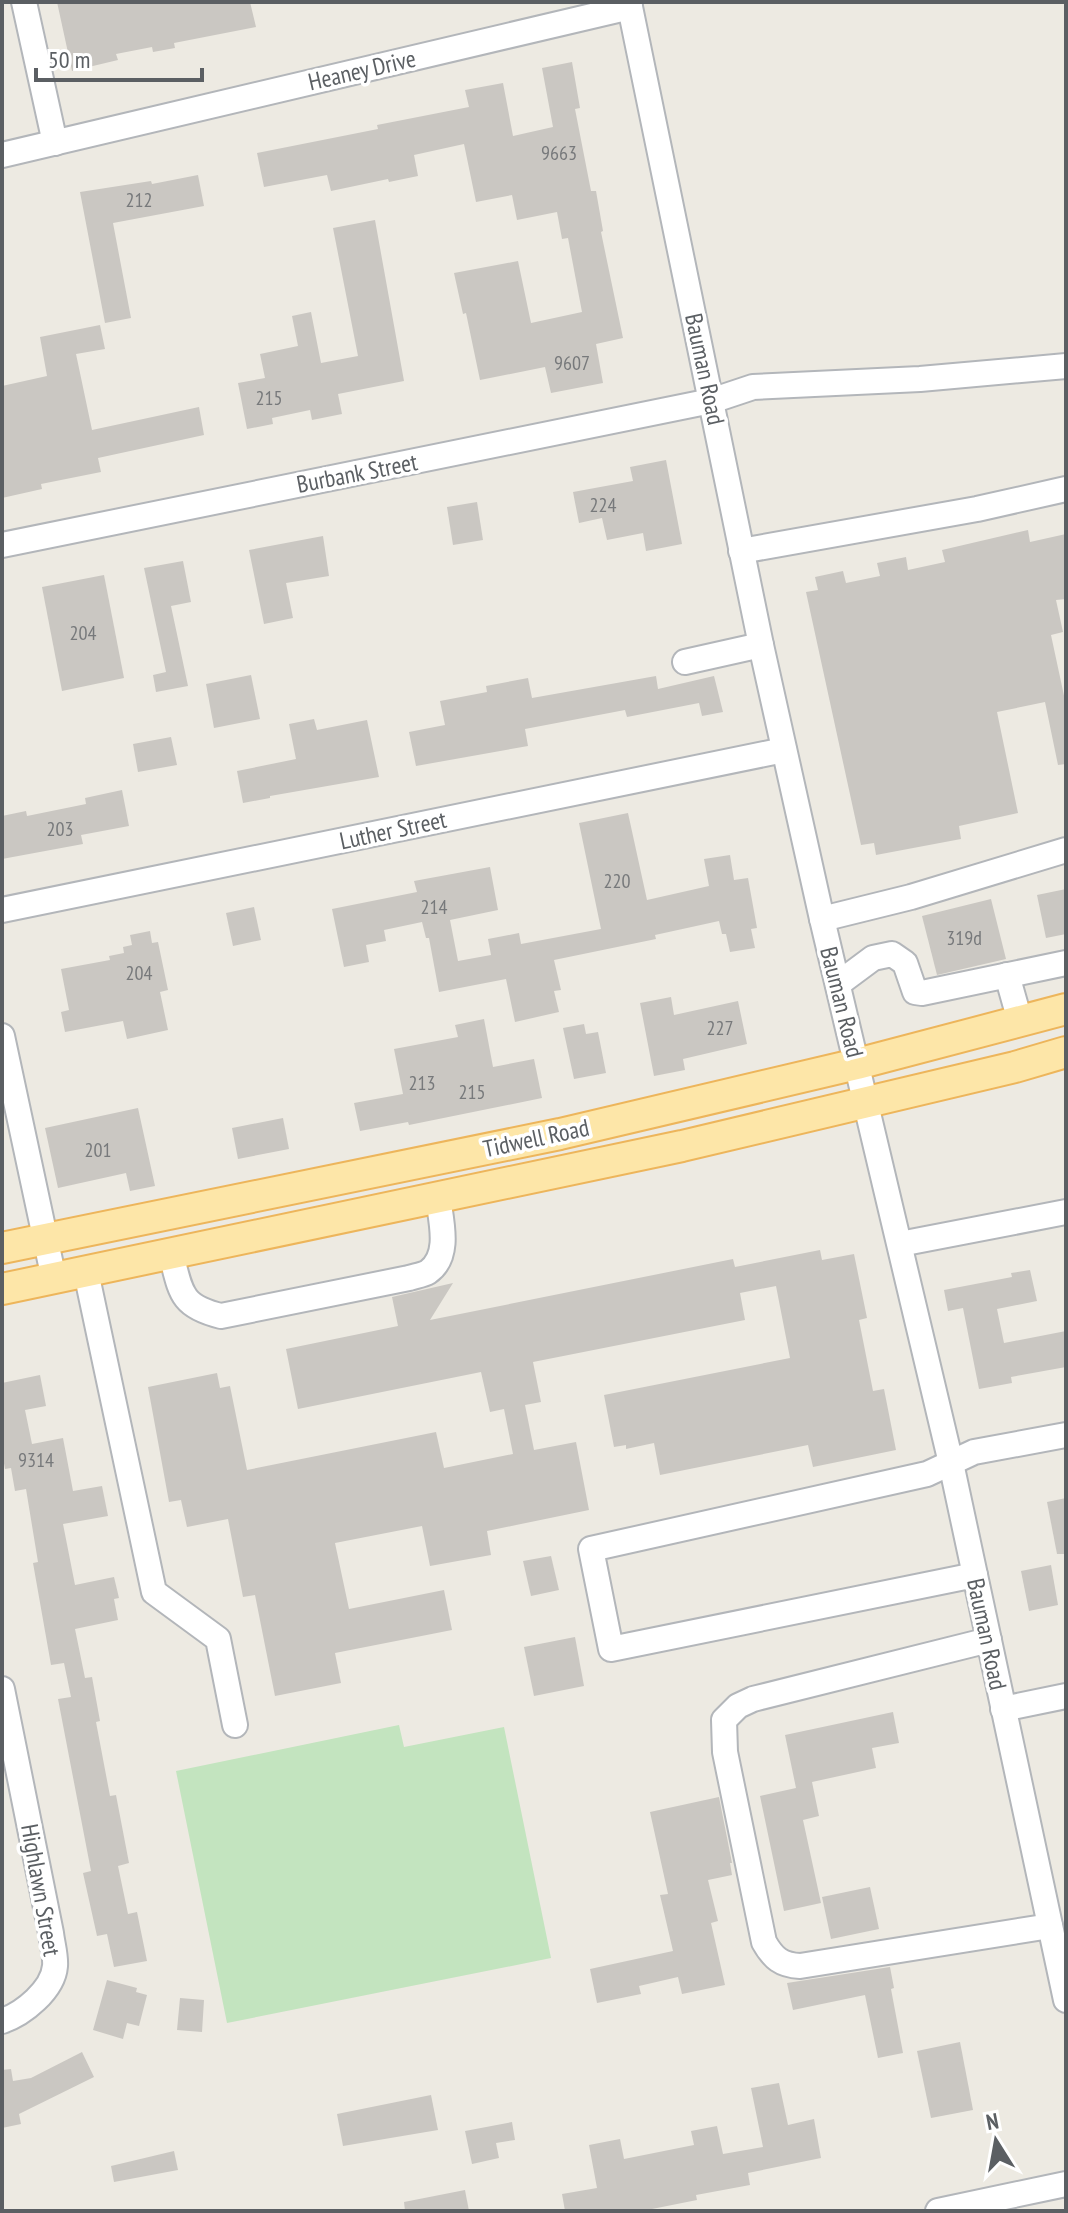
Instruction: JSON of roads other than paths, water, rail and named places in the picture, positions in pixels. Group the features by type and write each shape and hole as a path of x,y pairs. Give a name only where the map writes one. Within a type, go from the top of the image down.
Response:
{"main road":[{"name":"Tidwell Road","path":"2,1248 560,1134 857,1064 1066,1009"},
{"name":"Tidwell Road","path":"2,1289 571,1170 1015,1067 1066,1052"},
{"path":"560,1134 571,1170"},
{"path":"306,1186 312,1224"}],"street":[{"path":"24,2 55,143"},
{"name":"Heaney Drive","path":"2,155 629,4"},
{"name":"Bauman Road","path":"629,4 761,645 822,919 951,1463 1066,2000"},
{"name":"Burbank Street","path":"2,545 711,401 753,387 920,379 1066,366"},
{"path":"741,551 977,509 1066,489"},
{"path":"685,662 761,645"},
{"name":"Luther Street","path":"2,910 784,750"},
{"path":"822,919 911,897 1066,850"},
{"path":"838,984 873,958 892,954 905,963 915,992 922,993 1066,963"},
{"path":"1007,975 1020,1021"},
{"path":"2,1036 54,1279"},
{"path":"171,1254 186,1301 199,1311 221,1316 409,1278 429,1271 441,1257 443,1239 438,1198"},
{"path":"900,1244 1066,1212"},
{"path":"86,1272 154,1592 218,1639 235,1725"},
{"path":"975,1575 611,1649 591,1549 927,1474 974,1452 1066,1435"},
{"path":"989,1640 753,1699 738,1706 724,1720 725,1752 764,1942 771,1955 785,1965 808,1965 1050,1926"},
{"name":"Highlawn Street","path":"2,1689 51,1933 55,1968 41,1994 13,2017 2,2021"},
{"path":"1003,1709 1066,1696"},
{"path":"938,2211 1066,2184"}]}
